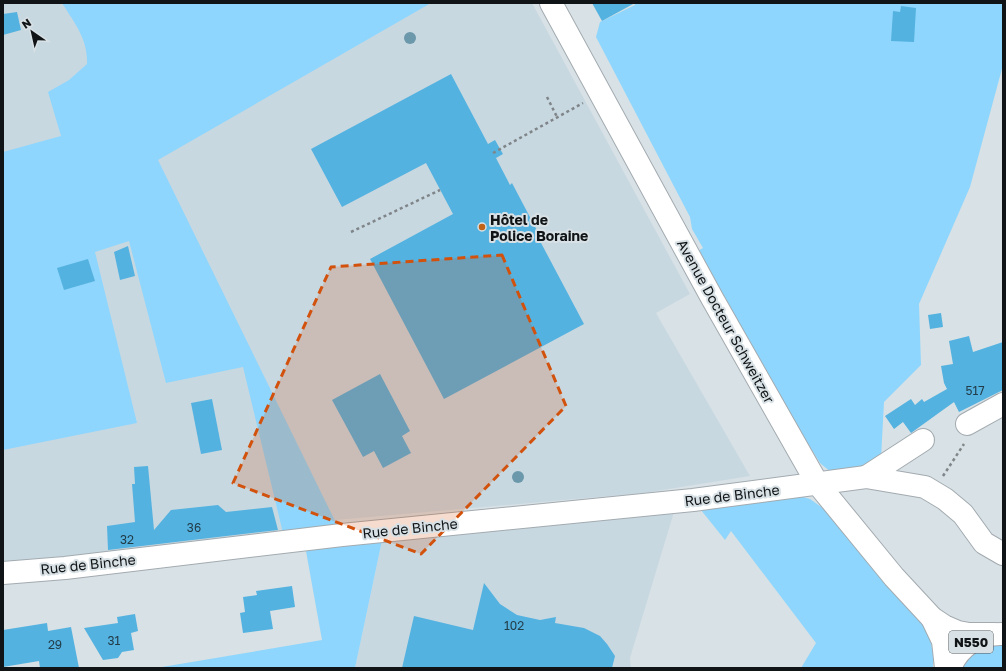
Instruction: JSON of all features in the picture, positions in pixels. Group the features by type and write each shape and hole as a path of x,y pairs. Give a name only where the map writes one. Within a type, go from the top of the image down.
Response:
{"street":[{"name":"Avenue Docteur Schweitzer","path":"551,3 712,298 817,483 894,576 932,618"},
{"path":"967,424 1003,404"},
{"path":"866,477 923,440"},
{"name":"Rue de Binche","path":"3,573 342,535 693,500 866,477"},
{"path":"866,477 925,487 945,499 963,514 984,543 1003,554"},
{"path":"932,618 944,626 958,632 969,634 999,634"},
{"path":"932,618 943,641 946,668"},
{"name":"N550","path":"950,668 957,654 967,644 980,637 999,634"}],"path":[{"path":"493,153 600,93"},
{"path":"547,97 558,117"},
{"path":"351,232 440,190"},
{"path":"933,492 968,440 967,424"}],"highlighted area":[{"path":"502,255 566,406 421,554 233,483 331,267"}],"shaded area":[{"path":"3,3 532,3 690,294 656,313 750,476 644,493 335,520 305,548 3,580"},
{"path":"62,3 431,3 158,160 338,527 283,533 243,367 166,383 129,241 95,252 137,423 3,450 3,152 61,136 48,92 69,80 87,64 87,55 83,39"},
{"path":"634,3 1003,3 1003,65 970,187 919,304 921,365 884,402 881,458 859,467 832,473 820,463 689,256 703,248 692,229 690,217 596,37 600,22 635,5"},
{"path":"796,495 810,499 827,511 928,628 933,654 933,668 801,668 816,643 731,531 725,540 693,500"},
{"path":"677,502 630,658 631,668 355,668 384,531"},
{"path":"384,531 355,668 162,668 322,640 304,540"},
{"path":"993,646 1003,646 1003,668 963,668 965,663 975,653"}],"building":[{"path":"592,3 635,3 602,21"},
{"path":"901,6 916,8 914,42 891,41 893,11 900,12"},
{"path":"17,12 21,30 3,35 3,14"},
{"name":"Hôtel de Police Boraine","path":"451,74 488,144 495,140 503,154 496,158 510,185 512,183 542,240 540,241 584,324 444,399 370,259 453,214 426,163 342,207 311,149"},
{"path":"128,246 135,276 120,280 114,252"},
{"path":"88,259 95,281 64,290 57,268"},
{"path":"941,313 943,327 930,329 928,315"},
{"path":"969,336 973,352 1003,342 1003,390 959,412 954,402 911,433 903,422 894,429 885,416 911,399 915,405 922,399 924,402 947,389 944,383 941,366 953,364 949,341"},
{"path":"380,374 410,431 402,436 411,453 383,468 374,451 363,457 332,400"},
{"path":"212,399 222,450 201,454 191,403"},
{"path":"148,466 154,530 171,510 218,505 226,512 272,507 278,530 108,550 107,526 135,522 132,484 135,484 134,467"},
{"path":"484,583 500,604 517,615 540,620 556,617 555,623 584,628 600,636 615,656 612,668 402,668 414,616 473,630"},
{"path":"292,586 295,607 270,611 273,629 243,633 240,613 245,612 243,597 257,595 256,591"},
{"path":"135,614 138,631 131,633 134,650 122,652 118,658 103,660 84,628 118,623 117,617"},
{"path":"47,623 48,631 71,627 79,668 40,668 39,661 3,667 3,630"}],"place":[{"name":"Hôtel de Police Boraine","path":"482,227"}]}
